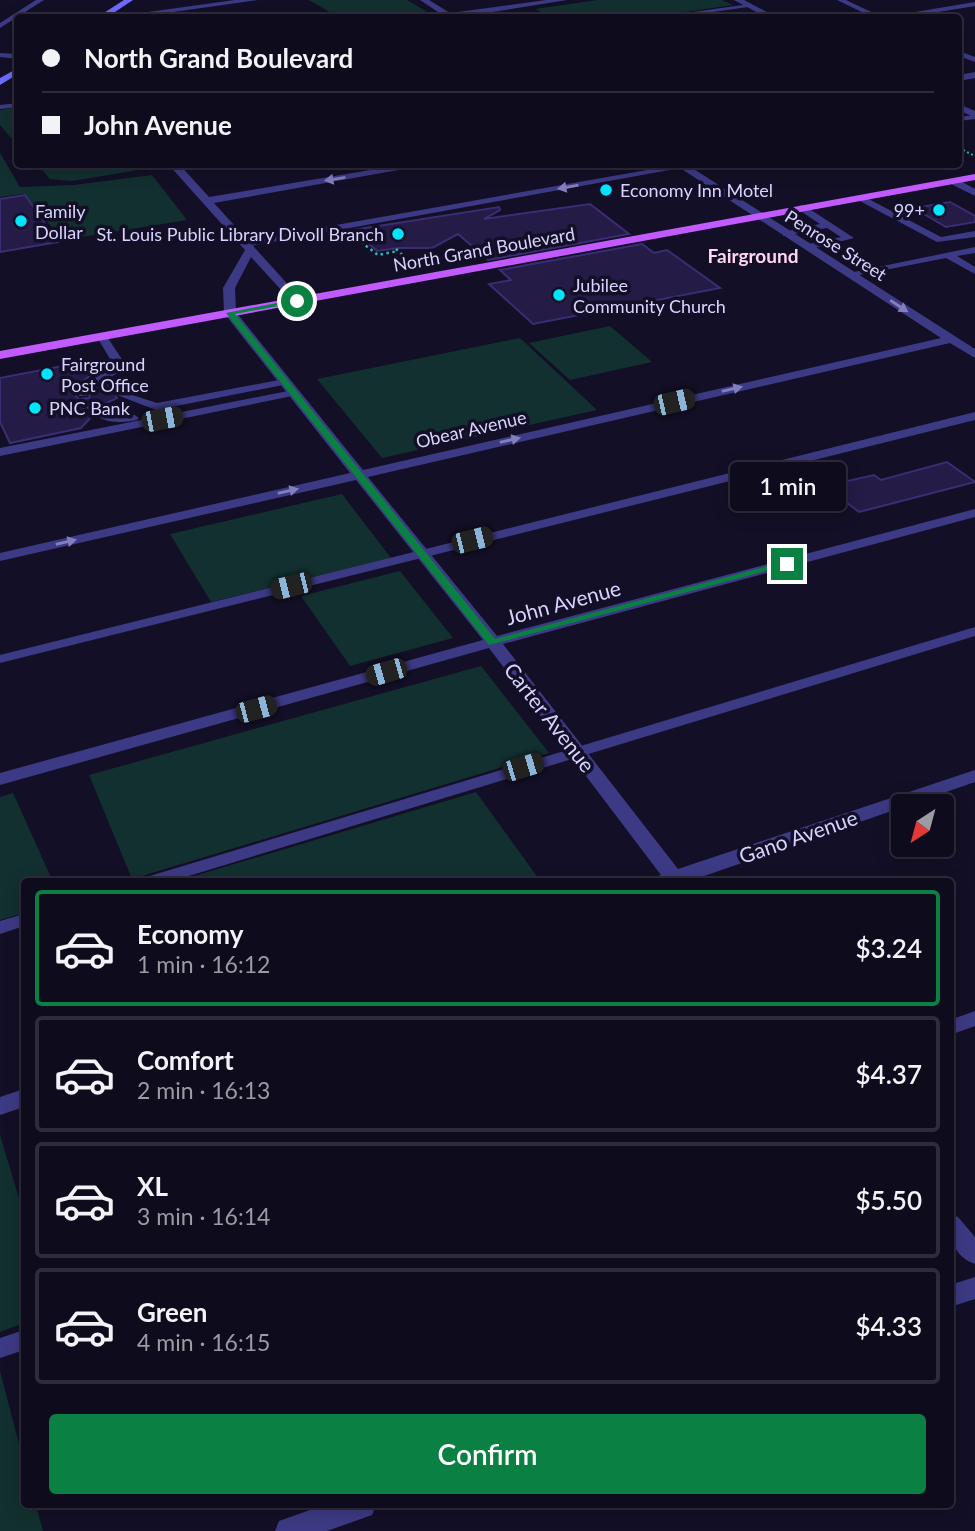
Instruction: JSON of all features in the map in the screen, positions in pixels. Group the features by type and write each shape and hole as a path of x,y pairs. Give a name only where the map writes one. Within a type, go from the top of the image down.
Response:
{"main road":[{"path":"106,14 129,0"},
{"name":"North Grand Boulevard","path":"0,355 975,177"}],"street":[{"path":"139,14 254,0"},
{"path":"424,0 447,14"},
{"path":"464,14 563,0"},
{"path":"738,0 766,14"},
{"path":"941,0 957,7"},
{"path":"909,14 975,4"},
{"path":"176,168 297,301"},
{"path":"205,201 403,168"},
{"name":"Penrose Street","path":"684,168 975,354"},
{"path":"953,181 975,192"},
{"path":"230,313 226,302 229,286 247,247"},
{"name":"Carter Avenue","path":"230,313 493,642 668,878"},
{"name":"Obear Avenue","path":"0,558 951,339"},
{"name":"John Avenue","path":"0,779 493,642 975,513"},
{"name":"Gano Avenue","path":"679,878 975,776"},
{"path":"0,1106 21,1099"},
{"path":"954,1229 975,1254"},
{"path":"954,1295 975,1287"},
{"path":"289,1531 354,1508"}],"lane":[{"path":"19,14 41,0"},
{"path":"840,0 873,14"},
{"path":"682,14 748,5"},
{"path":"247,247 670,168"},
{"path":"860,198 940,240 975,234"},
{"path":"802,208 849,238 807,247"},
{"path":"786,234 828,225"},
{"path":"849,274 975,250"},
{"path":"949,256 975,271"},
{"path":"83,394 83,388 98,383 114,372 119,364 102,337"},
{"path":"123,395 156,407 246,389 288,387"},
{"path":"0,452 288,387"},
{"path":"92,407 97,414 105,417 126,419 231,398 246,389"},
{"path":"0,659 975,416"},
{"path":"162,878 975,632"},
{"path":"0,928 21,921"},
{"path":"954,1026 975,1018"},
{"path":"0,1348 21,1341"}],"path":[{"path":"356,240 366,243 378,255 397,250 410,262"}],"green space":[{"path":"309,0 407,0 429,13 423,14 333,14"},
{"path":"598,0 722,0 733,5 672,14 546,14 535,9"},
{"path":"14,108 14,138 11,138 0,125 0,110"},
{"path":"0,153 20,187 74,185 152,175 187,220 63,240 23,194 0,197"},
{"path":"41,168 151,168 72,181 50,179"},
{"path":"610,326 652,362 570,380 529,343"},
{"path":"520,338 597,410 382,458 317,379"},
{"path":"342,494 391,558 211,602 170,534"},
{"path":"400,571 453,638 350,666 301,596"},
{"path":"481,666 549,753 135,878 132,878 89,775"},
{"path":"476,792 538,878 187,878"},
{"path":"13,793 51,878 21,878 21,914 0,920 0,797"},
{"path":"0,1135 21,1205 21,1324 0,1332"},
{"path":"0,1371 21,1452 21,1508 37,1508 43,1531 0,1531"}],"building":[{"name":"Family Dollar","path":"25,195 58,242 0,252 0,199"},
{"path":"950,202 975,216 975,222 946,227 914,208"},
{"path":"590,204 629,234 488,260 458,234 432,248 377,251 353,230 499,207 500,210 484,219"},
{"path":"642,244 654,253 667,250 720,288 533,324 489,284 511,280 500,270"},
{"path":"62,366 64,369 93,374 78,384 76,396 79,399 89,398 91,391 109,381 132,391 122,390 115,394 117,398 100,406 93,402 85,405 84,409 92,416 81,428 10,443 0,422 0,378"},
{"path":"947,462 975,482 859,512 825,486 874,475 881,480"}],"place":[{"name":"Economy Inn Motel","path":"606,190"},
{"name":"99+","path":"939,210"},
{"name":"Family Dollar","path":"21,221"},
{"name":"St. Louis Public Library Divoll Branch","path":"398,234"},
{"name":"Jubilee Community Church","path":"559,295"},
{"name":"Fairground Post Office","path":"47,374"},
{"name":"PNC Bank","path":"35,408"}],"district":[{"name":"Fairground","path":"753,255"}],"route":[{"path":"297,301 230,313 493,642 787,564"}]}
